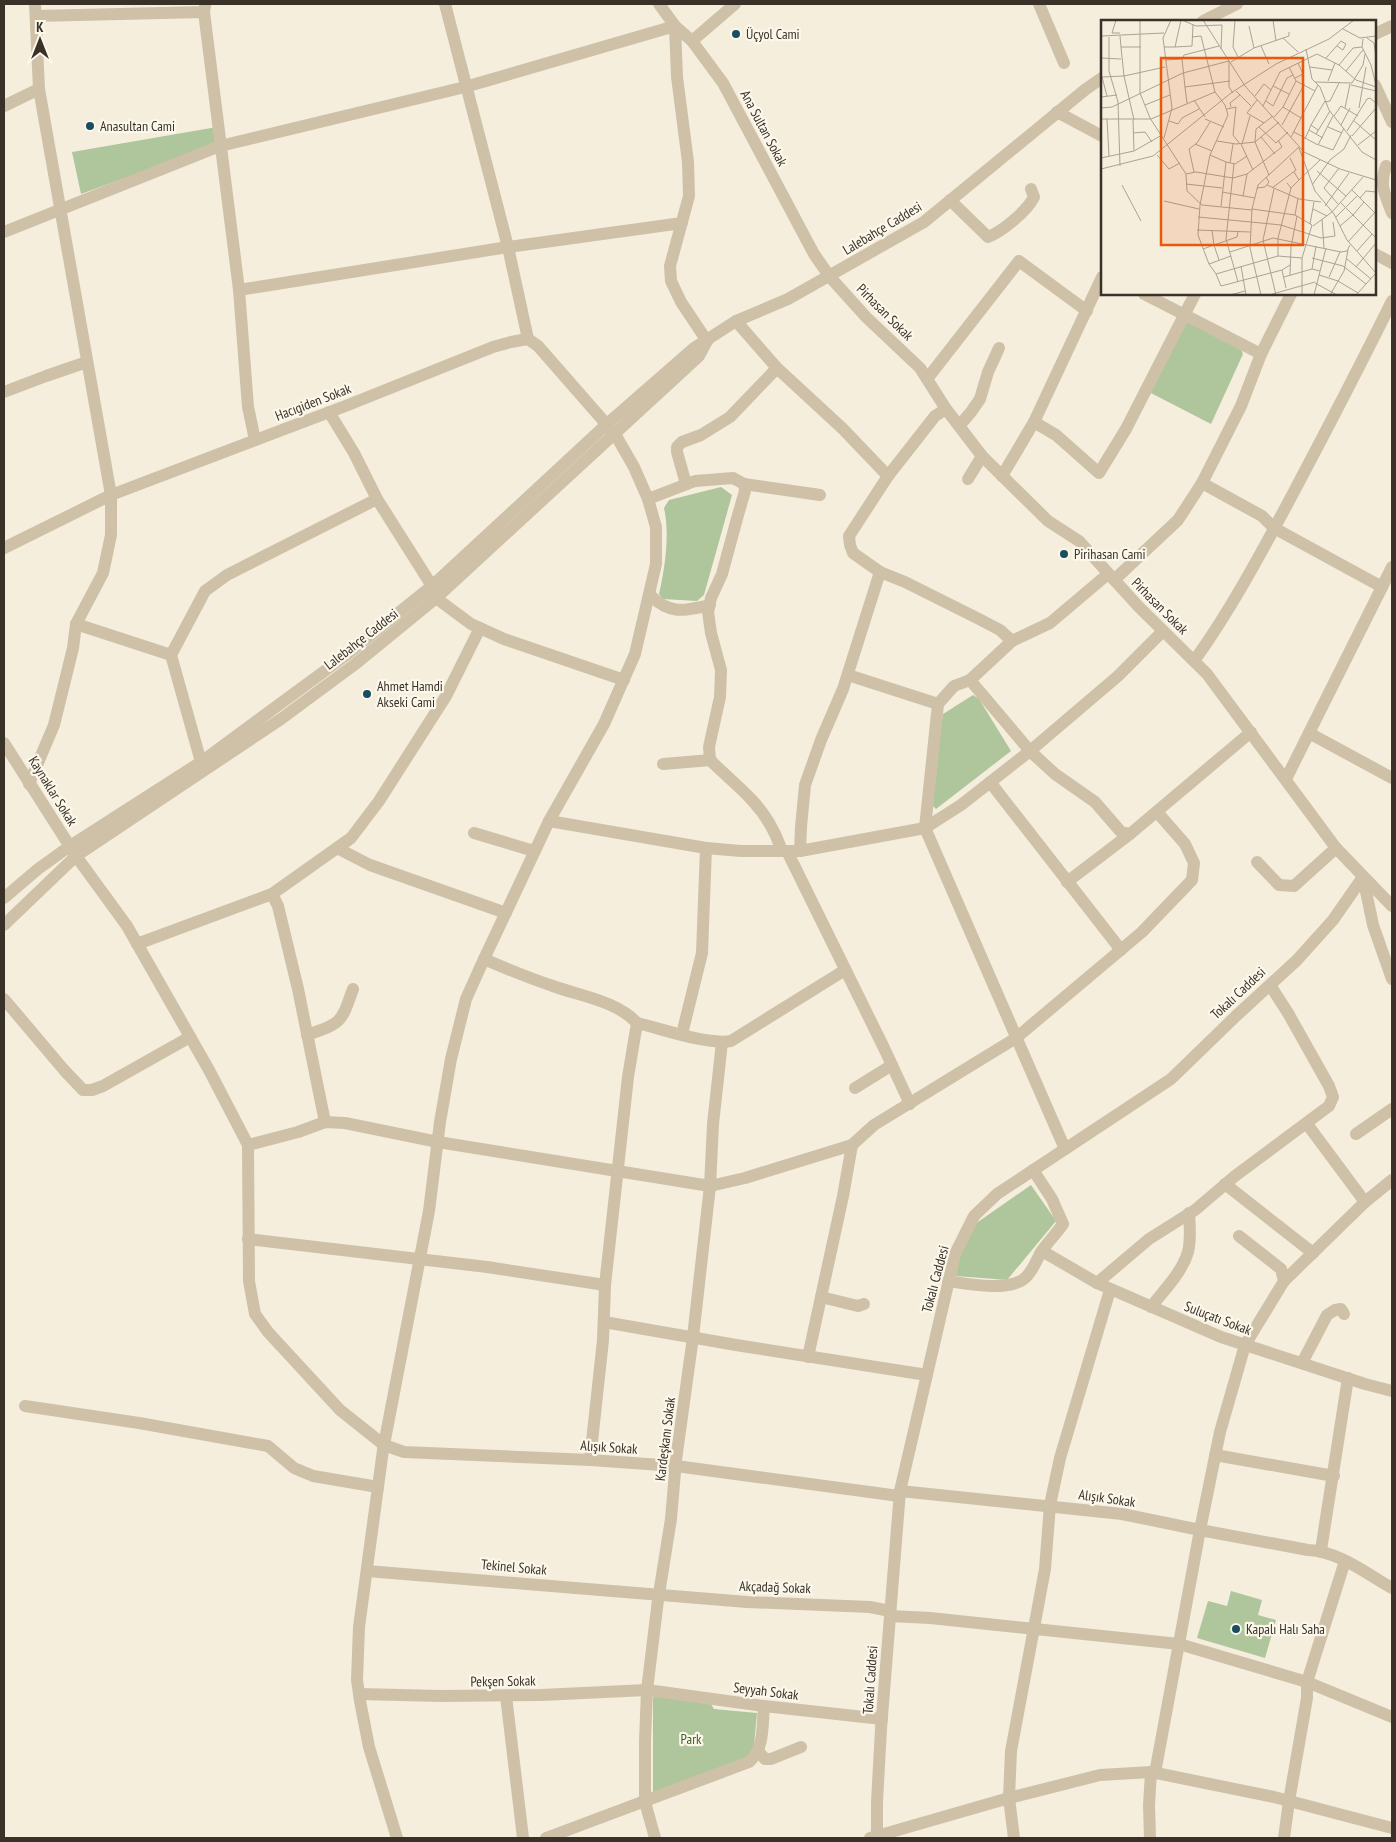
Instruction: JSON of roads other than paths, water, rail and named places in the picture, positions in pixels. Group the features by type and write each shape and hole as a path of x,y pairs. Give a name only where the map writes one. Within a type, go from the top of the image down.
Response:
{"street":[{"path":"397,1838 369,1747 359,1694 357,1680 359,1627 384,1446 421,1260 438,1142 459,1023 466,999 534,851 604,724 635,654 650,595 657,547 656,527 648,499 634,467 611,429 538,346 528,339 508,247 445,4"},
{"name":"Ana Sultan Sokak","path":"659,4 675,26 692,41 723,84 814,254 830,276"},
{"path":"692,41 735,4"},
{"path":"1039,4 1064,62"},
{"path":"1205,20 1236,4"},
{"path":"29,784 54,725 73,648 76,624 103,573 111,535 111,496 39,89 35,10 205,8 220,146 239,290 248,407 255,440"},
{"path":"4,232 220,146 466,87 675,26 677,77 688,162 688,196 670,266 671,281 681,302 707,341"},
{"path":"1376,34 1392,26"},
{"name":"Lalebahçe Caddesi","path":"4,898 38,869 73,851 281,718 354,665 611,429 694,348 736,321 788,299 924,222 1086,88 1101,79"},
{"path":"1376,87 1392,122"},
{"path":"4,106 39,89"},
{"path":"1057,112 1101,135"},
{"path":"1384,165 1382,178 1384,191 1392,213"},
{"path":"950,200 988,237 998,233 1031,204 1034,197 1031,189"},
{"path":"239,290 508,247 682,223"},
{"path":"1376,254 1392,262"},
{"path":"927,379 1019,261 1086,311"},
{"name":"Pirhasan Sokak","path":"830,276 866,317 920,368 946,409 982,456 1048,521 1079,541 1138,606 1207,674 1336,848 1392,906"},
{"path":"1002,476 1034,422 1101,280"},
{"path":"1146,295 1261,354"},
{"path":"1034,422 1056,435 1099,473 1126,429 1194,295"},
{"path":"1065,1149 925,828 938,704 954,686 970,680 1012,641 1050,624 1111,577 1178,520 1202,483 1241,406 1261,354 1290,295"},
{"path":"1194,661 1215,632 1274,528 1392,301"},
{"path":"736,321 778,368 843,429 888,476"},
{"name":"Hacıgiden Sokak","path":"4,548 111,496 493,347 528,339"},
{"path":"958,426 980,399 988,372 999,348"},
{"path":"4,392 87,362"},
{"path":"686,484 677,447 682,442 701,435 730,418 778,368"},
{"path":"946,409 935,416 888,476 849,536 850,545 854,553 880,572 905,582 979,619 1000,630 1012,641"},
{"path":"329,412 354,453 377,499 434,592 471,624 504,639 624,680"},
{"path":"968,479 982,456"},
{"path":"648,499 695,481 733,478 744,484 820,495"},
{"path":"1202,483 1262,516 1274,528 1386,584"},
{"path":"744,484 745,491 722,574 708,612 711,633 721,670 720,697 709,747 711,760 747,794 790,851 910,1104"},
{"path":"201,762 171,655 205,591 227,576 377,499"},
{"path":"1286,779 1386,584 1392,567"},
{"path":"790,851 800,827 805,785 848,675 880,572"},
{"name":"Lalebahçe Caddesi","path":"4,925 73,851 201,762 434,592"},
{"path":"650,595 661,605 679,610 687,610 710,604"},
{"path":"76,624 171,655"},
{"path":"137,944 272,894 351,838 379,801 446,696 480,628"},
{"path":"549,821 706,848 741,852 790,851 850,843 925,828 961,805 1030,751 1118,676 1163,631"},
{"path":"848,675 938,704"},
{"path":"970,680 1030,751 1055,774 1095,802 1121,832 1130,834"},
{"path":"1067,882 1157,812 1251,732"},
{"path":"1309,733 1392,778"},
{"name":"Kaynaklar Sokak","path":"4,742 73,851 127,926 248,1144"},
{"path":"4,765 15,757"},
{"path":"663,764 711,760"},
{"path":"990,782 1121,950"},
{"path":"384,1446 340,1410 268,1332 255,1314 249,1281 248,1144 298,1132 325,1122 710,1186 745,1178 852,1144 874,1125 1016,1038 1142,932 1192,880 1194,863 1185,844 1157,812"},
{"path":"474,833 534,851"},
{"path":"337,848 370,864 506,913"},
{"path":"682,1034 702,953 706,848"},
{"path":"1258,862 1279,885 1294,886 1336,848"},
{"path":"1362,877 1373,925 1390,963 1392,979"},
{"name":"Tokalı Caddesi","path":"874,1837 900,1493 955,1254 974,1216 997,1194 1171,1079 1297,960 1334,920 1362,877"},
{"path":"272,894 278,906 325,1122"},
{"path":"484,959 517,974 613,1006 637,1023 703,1040 722,1042 731,1041 845,970"},
{"path":"1097,1283 1149,1239 1189,1213 1329,1106 1333,1098 1305,1042 1270,985"},
{"path":"307,1035 332,1027 339,1022 344,1016 353,989"},
{"path":"4,998 83,1090 92,1090 103,1086 190,1037"},
{"path":"590,1460 604,1322 605,1285 628,1078 637,1023"},
{"name":"Kardeşkanı Sokak","path":"655,1838 645,1802 645,1741 648,1690 658,1595 671,1519 693,1337 710,1186 713,1124 722,1042"},
{"path":"855,1088 892,1065"},
{"path":"1356,1134 1392,1109"},
{"path":"1307,1124 1365,1202"},
{"path":"808,1357 843,1196 852,1144"},
{"path":"948,1281 1006,1286 1016,1284 1029,1274 1042,1251 1063,1224 1052,1199 1033,1170"},
{"path":"1150,1838 1149,1805 1153,1772 1168,1694 1220,1432 1245,1344 1284,1281 1365,1202 1392,1180"},
{"path":"1225,1184 1313,1253"},
{"path":"1151,1307 1178,1272 1188,1253 1189,1213"},
{"path":"1239,1236 1282,1269 1284,1281"},
{"path":"248,1238 487,1267 605,1285"},
{"name":"Suluçatı Sokak","path":"1042,1251 1110,1290 1221,1337 1392,1391"},
{"path":"1014,1838 1010,1798 1011,1751 1035,1629 1044,1569 1050,1506 1060,1458 1110,1290"},
{"path":"821,1297 858,1306 864,1304"},
{"path":"1302,1363 1327,1315 1341,1309 1344,1314"},
{"path":"604,1322 808,1357 927,1375"},
{"path":"1348,1378 1321,1550 1345,1561 1392,1588"},
{"path":"25,1406 139,1423 268,1446 294,1468 313,1476 378,1487"},
{"name":"Alışık Sokak","path":"384,1446 404,1452 590,1460 676,1466 900,1493 1050,1506 1122,1514 1308,1550 1321,1550"},
{"path":"1215,1455 1334,1476"},
{"path":"1284,1838 1307,1698 1307,1682 1345,1561"},
{"name":"Tekinel Sokak","path":"367,1571 658,1595"},
{"name":"Akçadağ Sokak","path":"658,1595 747,1602 870,1607 890,1614 1179,1644 1307,1682 1392,1717"},
{"name":"Pekşen Sokak","path":"359,1694 506,1696 648,1690"},
{"name":"Seyyah Sokak","path":"648,1690 764,1706 882,1718"},
{"path":"506,1696 523,1838"},
{"path":"546,1838 749,1762 760,1746 764,1706"},
{"path":"758,1751 766,1759 801,1747"},
{"path":"874,1837 1010,1798 1100,1775 1153,1772 1289,1801 1392,1828"}],"place":[{"name":"Üçyol Cami","path":"736,34"},
{"name":"Anasultan Cami","path":"90,126"},
{"name":"Pirihasan Cami","path":"1064,554"},
{"name":"Ahmet Hamdi Akseki Cami","path":"367,694"},
{"name":"Kapalı Halı Saha","path":"1236,1629"}],"park label":[{"name":"Park","path":"691,1739"}]}
